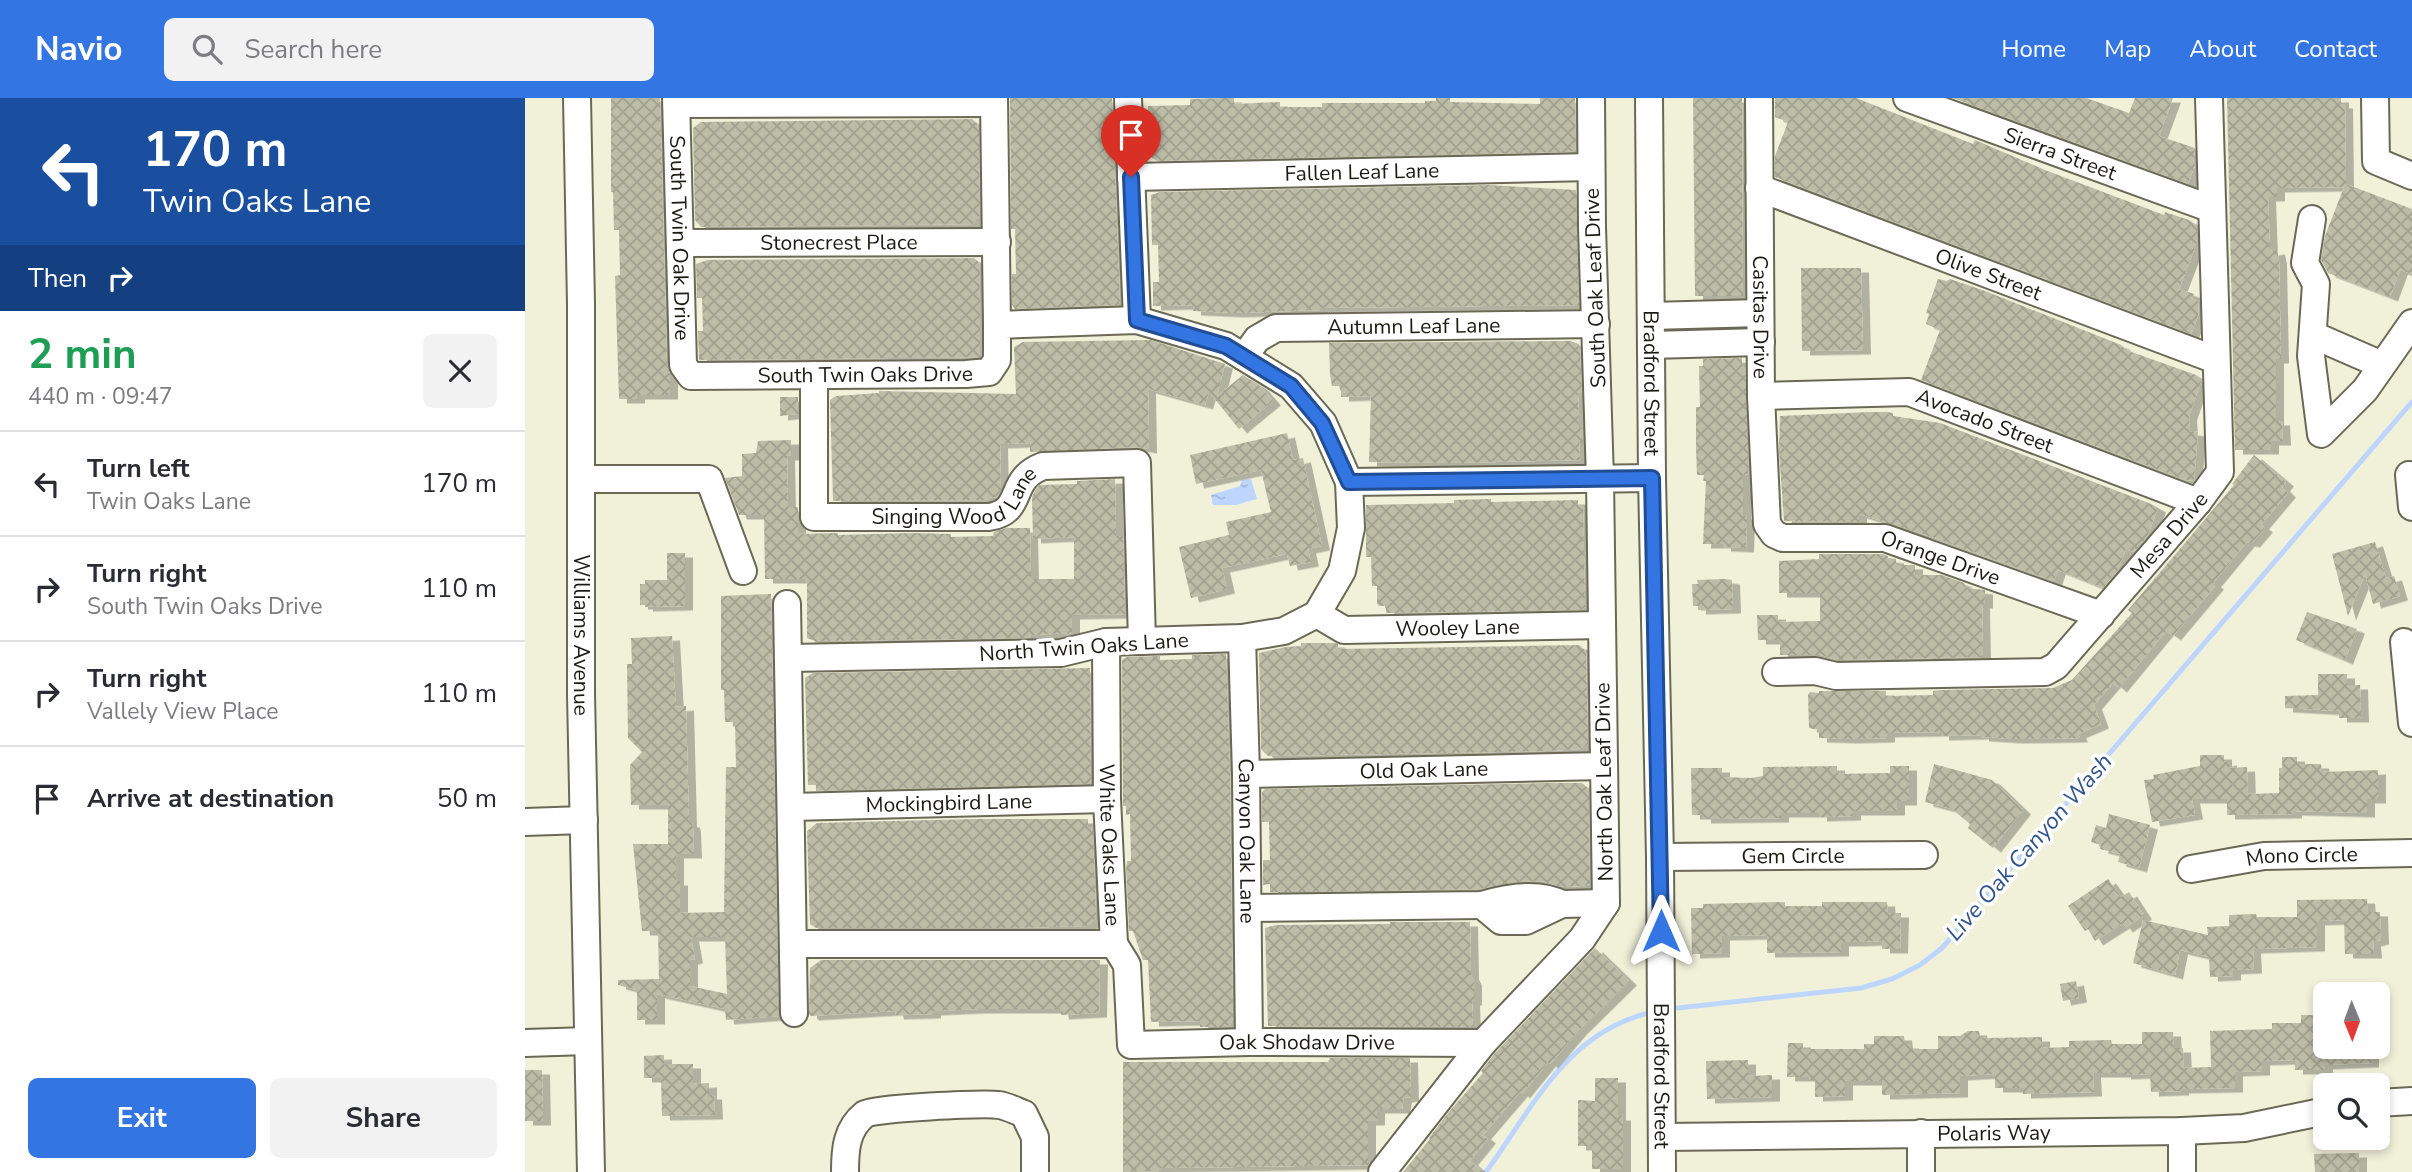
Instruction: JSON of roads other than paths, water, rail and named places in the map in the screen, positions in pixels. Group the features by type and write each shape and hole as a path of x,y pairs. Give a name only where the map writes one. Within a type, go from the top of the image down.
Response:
{"street":[{"name":"Williams Avenue","path":"576,98 581,304 581,694 591,1172"},
{"path":"1128,98 1137,320"},
{"name":"South Oak Leaf Drive","path":"1591,98 1600,479"},
{"name":"Bradford Street","path":"1649,98 1662,1172"},
{"name":"Casitas Drive","path":"1759,98 1761,397 1767,524 1773,534"},
{"name":"Sierra Street","path":"1907,98 2213,209"},
{"name":"Mesa Drive","path":"1776,672 1815,671 1836,676 2045,672 2056,667 2198,502 2220,472 2209,98"},
{"path":"2375,98 2376,161 2412,176"},
{"path":"677,101 994,100 997,325 1137,320 1226,346 1291,386 1322,423 1349,482 1352,528 1342,571 1317,614"},
{"name":"South Twin Oak Drive","path":"677,101 683,365 691,376"},
{"name":"Fallen Leaf Lane","path":"1131,177 1591,167"},
{"name":"Olive Street","path":"1759,188 2216,360"},
{"path":"2312,219 2305,263 2316,284 2311,356 2321,434 2365,390 2412,323"},
{"name":"Stonecrest Place","path":"680,243 997,242"},
{"path":"1651,316 1760,313"},
{"name":"Autumn Leaf Lane","path":"1244,357 1257,339 1276,328 1595,324"},
{"name":"South Twin Oaks Drive","path":"691,376 989,372 997,360 997,325"},
{"path":"2313,335 2382,365"},
{"path":"1651,345 1761,342"},
{"name":"Singing Wood Lane","path":"814,375 814,517 996,516 1004,514 1012,505 1018,488 1029,471 1043,466 1137,463 1142,641"},
{"name":"Avocado Street","path":"1761,397 1909,392 2198,502"},
{"path":"2409,475 2412,507"},
{"path":"1349,482 1652,478"},
{"path":"581,479 709,479 743,571"},
{"name":"North Oak Leaf Drive","path":"1382,1172 1483,1043 1582,939 1606,904 1600,479"},
{"name":"Orange Drive","path":"1773,534 1783,538 1885,538 2101,615"},
{"path":"787,604 794,1013"},
{"name":"North Twin Oaks Lane","path":"790,658 1061,653 1106,642 1242,638 1284,631 1317,614"},
{"name":"Wooley Lane","path":"1317,614 1344,630 1602,625"},
{"name":"Canyon Oak Lane","path":"1242,638 1249,1042"},
{"name":"White Oaks Lane","path":"1106,642 1107,799 1114,944 1127,965 1131,1045"},
{"path":"2404,642 2412,723"},
{"name":"Old Oak Lane","path":"1246,774 1603,766"},
{"name":"Mockingbird Lane","path":"791,807 1107,799"},
{"path":"525,822 584,820"},
{"name":"Mono Circle","path":"2191,869 2263,856 2412,853"},
{"name":"Gem Circle","path":"1660,857 1924,855"},
{"path":"1248,908 1482,905 1501,921 1526,921 1562,904 1606,904"},
{"path":"793,944 1114,944"},
{"path":"525,1043 588,1041"},
{"name":"Oak Shodaw Drive","path":"1131,1045 1249,1042 1483,1043"},
{"path":"2390,1102 2412,1101"},
{"path":"845,1172 845,1149 851,1129 867,1113 889,1108 999,1105 1024,1114 1035,1137 1035,1172"},
{"name":"Polaris Way","path":"1662,1137 2182,1131 2244,1128 2313,1114"},
{"path":"2182,1131 2182,1172"},
{"path":"1921,1133 1921,1172"}],"water":[{"path":"1251,479 1257,499 1236,505 1213,505 1211,495 1240,486 1242,480"}],"waterway":[{"name":"Live Oak Canyon Wash","path":"1669,1009 1861,988 1892,979 1920,965 1942,948 2412,402"},
{"name":"Live Oak Canyon Wash","path":"1486,1172 1537,1098 1575,1053 1598,1035 1623,1021 1653,1012"}]}
